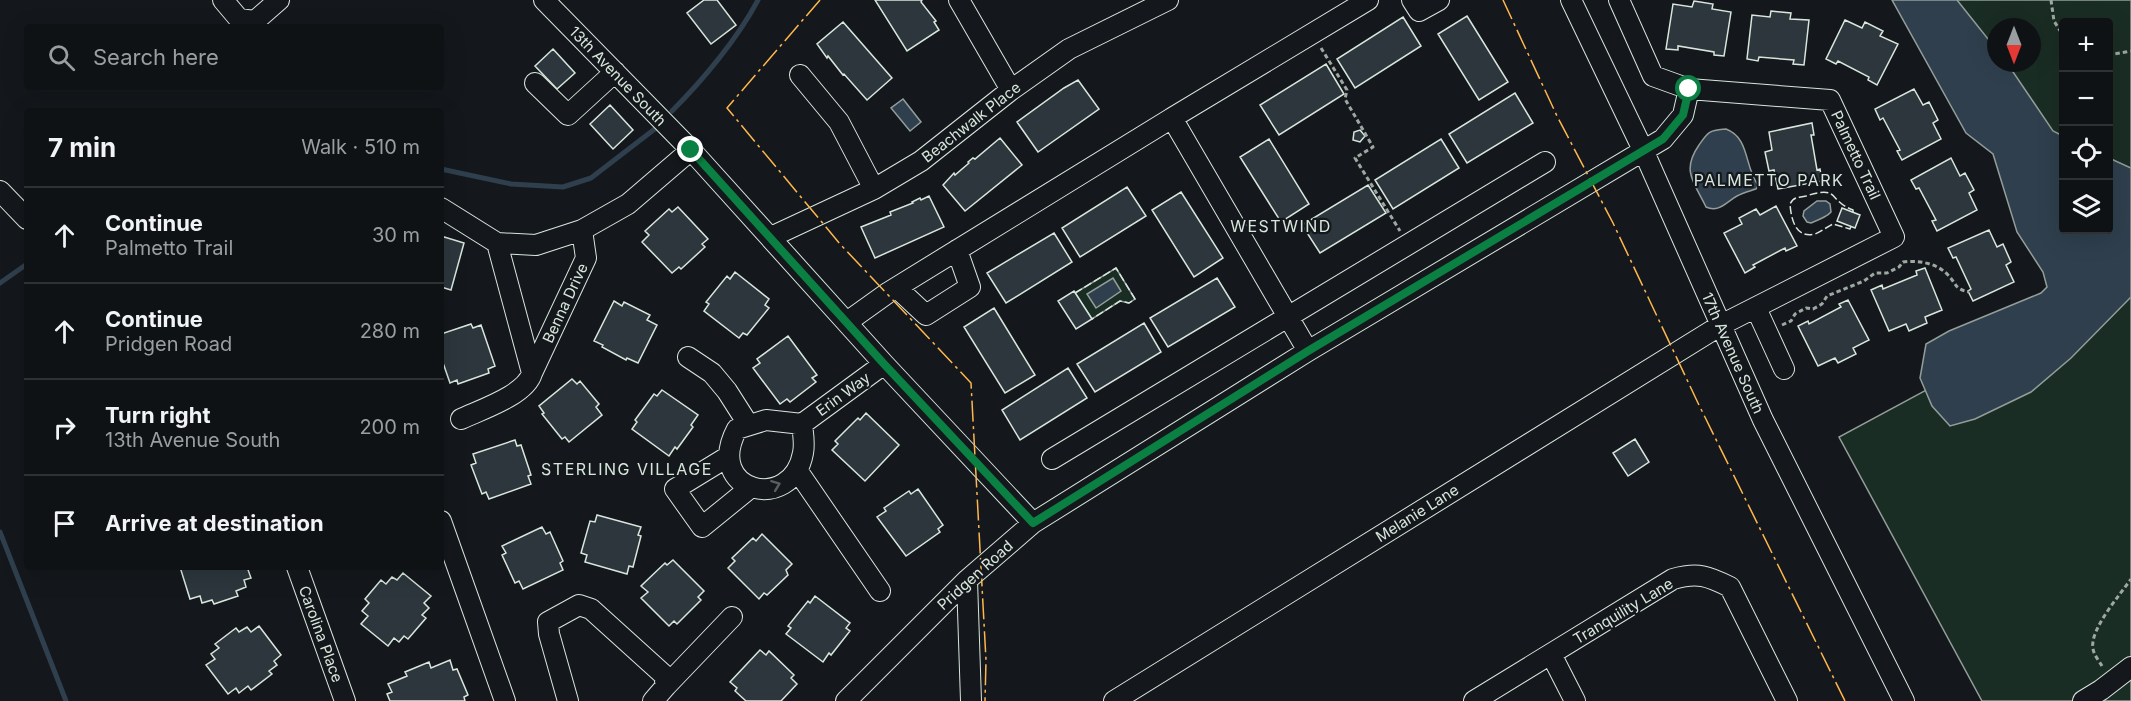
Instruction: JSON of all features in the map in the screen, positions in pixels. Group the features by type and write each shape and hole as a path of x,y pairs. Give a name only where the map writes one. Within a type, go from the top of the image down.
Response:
{"street":[{"path":"223,0 239,19 255,21 279,0"},
{"name":"13th Avenue South","path":"544,0 691,150 884,364 1033,523"},
{"path":"958,0 1011,90"},
{"path":"848,322 957,250 1368,0"},
{"path":"1412,0 1419,11 1439,0"},
{"name":"17th Avenue South","path":"1571,0 1644,152 1762,420 1904,701"},
{"path":"1619,0 1653,76 1689,89 1683,115 1663,139 1644,152"},
{"name":"Beachwalk Place","path":"771,237 874,189 921,161 1011,90 1069,49 1157,2"},
{"path":"536,83 568,115 615,72"},
{"path":"800,75 839,122 874,189"},
{"name":"Palmetto Trail","path":"1689,89 1830,100 1894,237 1720,325"},
{"path":"1172,118 1308,351"},
{"path":"444,210 497,243 536,245 582,230 628,204 691,150"},
{"name":"Pridgen Road","path":"846,701 967,580 1033,523 1308,351 1644,152"},
{"path":"1052,459 1545,162"},
{"path":"0,191 24,216"},
{"name":"Benna Drive","path":"461,419 520,391 531,378 586,258 582,230"},
{"name":"Benna Drive","path":"497,243 532,374"},
{"path":"897,288 926,315 970,287 957,250"},
{"path":"1756,308 1784,369"},
{"name":"Melanie Lane","path":"1114,701 1720,325"},
{"path":"688,357 712,373 727,391 748,424 736,429 728,450 730,465 738,478 750,488 771,489 783,484 797,470 880,591"},
{"name":"Erin Way","path":"748,424 766,420 802,424 884,364"},
{"name":"Erin Way","path":"797,470 804,451 802,424"},
{"path":"729,456 675,489 702,526 750,488"},
{"path":"444,529 505,701"},
{"name":"Carolina Place","path":"298,570 345,701"},
{"name":"Tranquility Lane","path":"1474,701 1673,579 1692,574 1715,579 1730,587 1787,701"},
{"path":"967,580 975,700"},
{"path":"568,701 549,634 548,622 579,605 591,609 664,675 660,694"},
{"path":"660,694 732,617"},
{"path":"1551,654 1575,701"},
{"path":"2083,701 2131,667"}],"path":[{"path":"2051,0 2054,21 2059,29"},
{"path":"1312,33 1347,90 1345,99 1373,147 1355,158 1408,244"},
{"path":"2113,54 2131,51"},
{"path":"1767,331 1791,321 1795,314 1806,308 1813,309 1822,304 1827,296 1864,281 1875,273 1887,273 1899,267 1903,262 1921,261 1942,270 1949,276 1955,287 1969,292"},
{"path":"2108,684 2106,670 2093,649 2093,638 2099,624 2131,579"}],"green space":[{"path":"1930,0 2131,0 2131,701 1982,701 1839,437 2099,297 2063,234 2113,234 2113,18 2059,18 2059,227"},
{"path":"1116,268 1135,299 1129,303 1120,301 1092,319 1075,293"}],"water":[{"path":"1892,0 1957,0 1987,38 1987,72 2013,72 2053,131 2059,134 2059,234 2113,234 2113,160 2131,168 2131,297 2071,358 2031,392 1975,419 1950,426 1932,406 1920,378 1926,344 1949,331 2041,293 2047,287 2043,272 2017,232 1993,154 1966,133"},
{"path":"903,99 921,122 910,131 891,108"},
{"path":"1726,129 1734,133 1743,146 1758,185 1756,189 1739,195 1715,209 1706,207 1690,169 1694,154 1707,134"},
{"path":"1817,201 1826,201 1830,204 1831,212 1811,223 1807,222 1803,216 1804,211"},
{"path":"1113,278 1121,291 1096,308 1087,294"}],"building":[{"path":"704,0 717,0 736,25 711,44 687,13"},
{"path":"875,0 922,0 921,2 936,21 934,22 939,30 907,51"},
{"path":"1694,1 1713,4 1712,9 1731,12 1724,56 1678,46 1678,50 1666,49 1673,4 1692,7"},
{"path":"1771,11 1791,13 1790,19 1809,20 1804,65 1793,64 1794,60 1759,57 1758,61 1747,59 1752,15 1770,17"},
{"path":"1467,16 1508,82 1479,100 1438,34"},
{"path":"1403,17 1421,46 1355,88 1337,59"},
{"path":"1845,20 1862,28 1865,22 1883,31 1880,36 1898,44 1877,85 1868,80 1869,77 1838,61 1836,64 1826,59"},
{"path":"843,22 892,78 867,100 828,56 827,58 817,44"},
{"path":"553,49 575,73 557,89 535,66"},
{"path":"1326,64 1344,94 1279,135 1260,105"},
{"path":"1078,80 1099,109 1038,152 1017,122"},
{"path":"1914,89 1923,105 1929,102 1938,120 1933,123 1941,139 1902,160 1897,151 1900,150 1883,118 1880,120 1875,109"},
{"path":"1515,93 1533,123 1467,163 1449,134"},
{"path":"610,105 633,130 613,149 590,124"},
{"path":"1812,123 1814,135 1811,135 1817,170 1820,169 1822,181 1778,189 1774,170 1769,171 1765,152 1772,150 1769,132"},
{"path":"1360,130 1365,136 1360,142 1353,140 1354,132"},
{"path":"1000,138 1022,165 965,211 943,185 954,173 955,175"},
{"path":"1269,139 1309,204 1281,222 1240,157"},
{"path":"1441,139 1459,168 1393,209 1375,180"},
{"path":"1951,158 1960,176 1965,173 1974,190 1969,193 1977,210 1937,231 1932,221 1936,220 1919,188 1916,189 1911,180"},
{"path":"1368,185 1386,213 1320,253 1302,225"},
{"path":"1127,187 1146,216 1080,257 1062,228"},
{"path":"1181,192 1223,258 1194,277 1152,210"},
{"path":"929,196 944,227 875,258 861,227 891,215 890,212 920,198 921,200"},
{"path":"1776,206 1797,246 1786,251 1785,248 1753,265 1755,267 1745,273 1724,233 1742,224 1739,218 1756,209 1760,215"},
{"path":"678,207 708,239 702,244 705,247 681,269 679,267 672,273 642,242 649,235 645,231 669,209 672,212"},
{"path":"1842,208 1860,215 1855,228 1837,221"},
{"path":"1989,230 1997,247 2003,244 2011,262 2006,265 2014,282 1973,301 1968,291 1971,289 1956,257 1953,258 1948,248"},
{"path":"1054,233 1072,262 1006,303 987,273"},
{"path":"444,237 464,243 451,290 444,288"},
{"path":"1925,268 1942,310 1925,317 1927,323 1909,331 1906,324 1889,331 1871,290 1882,285 1883,289 1917,275 1916,271"},
{"path":"735,272 769,299 765,305 769,308 747,335 743,333 739,338 704,311 709,304 706,302 727,276 730,279"},
{"path":"1217,278 1235,307 1168,347 1150,318"},
{"path":"1074,291 1092,319 1076,329 1058,301"},
{"path":"1848,300 1869,340 1853,348 1856,354 1838,363 1835,358 1818,366 1798,326 1808,321 1809,324 1841,307 1839,304"},
{"path":"614,301 622,306 624,302 650,315 647,320 657,325 638,363 627,358 626,360 594,341"},
{"path":"994,308 1035,375 1005,393 964,327"},
{"path":"1144,323 1161,352 1095,392 1077,364"},
{"path":"471,324 473,328 481,325 495,366 488,369 489,373 458,384 457,380 450,383 444,366 444,333"},
{"path":"788,336 817,375 812,378 816,382 790,402 787,399 780,404 753,368 760,363 757,359"},
{"path":"1068,368 1087,398 1020,440 1002,410"},
{"path":"572,379 577,384 580,381 599,404 596,407 602,415 569,442 565,437 562,439 542,414 544,413 539,406"},
{"path":"662,390 698,415 691,425 693,427 669,456 632,429 637,422 635,420 654,394 657,396"},
{"path":"866,413 899,445 865,481 832,450 838,444 835,441"},
{"path":"1635,439 1649,462 1628,476 1613,453"},
{"path":"515,440 517,446 521,445 531,475 528,476 531,484 489,499 486,492 482,494 471,465 476,463 473,454"},
{"path":"918,489 943,525 938,529 940,532 906,556 877,517 886,511 884,508 909,491 911,494"},
{"path":"597,515 641,527 633,567 629,566 627,574 585,562 587,555 581,553 590,521 595,522"},
{"path":"542,527 546,534 550,532 563,561 560,563 563,570 523,589 519,581 515,583 502,555 506,553 502,546"},
{"path":"762,534 792,564 786,570 788,575 767,595 764,593 759,599 728,568 735,561 732,558 753,538 756,541"},
{"path":"673,560 704,591 698,597 701,600 677,624 674,621 669,626 641,598 648,592 641,586 665,563 667,565"},
{"path":"181,570 248,570 251,578 244,580 246,587 236,591 238,596 214,604 212,600 202,603 200,596 190,599"},
{"path":"403,573 431,596 424,603 429,608 422,615 426,618 408,639 404,636 399,642 394,638 388,646 361,624 368,616 362,611 369,603 365,599 381,580 386,584 392,577 397,580"},
{"path":"815,596 850,623 846,628 850,631 823,662 786,634 791,628 788,626 808,601 810,603"},
{"path":"259,626 281,655 274,661 277,665 269,671 272,674 251,690 248,686 239,693 236,688 228,694 206,665 215,659 211,654 219,648 215,644 236,628 239,632 247,627 251,632"},
{"path":"760,650 766,655 769,651 794,675 791,678 797,684 781,701 746,701 735,691 737,688 730,682"},
{"path":"450,660 453,670 457,669 468,695 464,697 465,701 390,701 387,694 392,692 388,684 407,676 405,672 429,662 431,668"}],"waterway":[{"path":"672,111 719,58 758,0"},
{"path":"444,170 511,184 563,187 591,178 656,128"},
{"path":"0,283 24,266"},
{"path":"0,532 66,701"}],"fence":[{"path":"1851,226 1850,229 1833,224 1815,234 1808,235 1795,226 1790,204 1796,198 1824,192 1832,195 1853,212"},
{"path":"1075,293 1116,268 1135,299 1129,303 1120,301 1092,319"}],"power":[{"path":"820,0 727,108 840,244 971,383 986,660 985,701"},
{"path":"1503,0 1557,116 1613,223 1698,403 1845,701"}],"district":[{"name":"PALMETTO PARK","path":"1769,180"},
{"name":"WESTWIND","path":"1281,226"},
{"name":"STERLING VILLAGE","path":"627,469"}],"route":[{"path":"691,150 884,364 1033,523 1308,351 1644,152 1663,139 1683,115 1689,89"}]}
